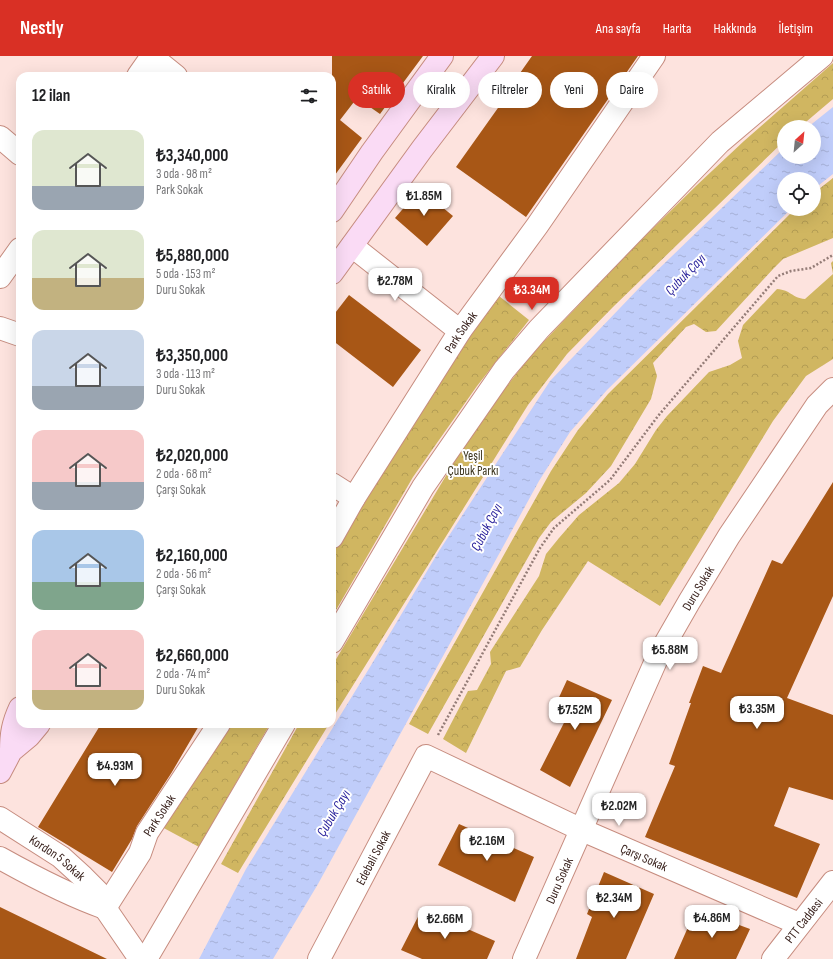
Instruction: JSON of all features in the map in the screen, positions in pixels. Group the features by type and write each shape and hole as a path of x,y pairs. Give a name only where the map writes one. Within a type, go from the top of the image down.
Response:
{"main road":[{"path":"336,200 442,56"},
{"path":"336,268 422,149 493,56"},
{"path":"11,750 11,733 16,716"},
{"path":"0,772 11,750 29,736 36,728"}],"street":[{"path":"141,72 151,56 171,72"},
{"name":"Park Sokak","path":"336,530 354,498 460,331 537,226 654,56"},
{"path":"336,635 423,487 504,370 539,329 720,142 822,56"},
{"path":"0,137 16,151"},
{"path":"352,246 460,331"},
{"path":"0,277 16,255"},
{"path":"0,328 16,334"},
{"name":"Duru Sokak","path":"524,959 658,656 729,536 817,405 833,389"},
{"path":"336,487 354,498"},
{"name":"Park Sokak","path":"105,908 140,853 147,833 216,728"},
{"path":"146,959 282,728"},
{"name":"Çarşı Sokak","path":"426,756 582,830 799,924"},
{"name":"Edebali Sokak","path":"319,959 426,756"},
{"name":"Kordon 5 Sokak","path":"0,818 61,857 98,892 105,908 140,959"},
{"path":"0,858 42,881 84,901 105,908"},
{"name":"PTT Caddesi","path":"773,959 833,882"}],"path":[{"path":"426,756 540,548 554,528 610,480 658,416 778,276 791,271 811,268 833,255"}],"green space":[{"name":"Yeşil Çubuk Parkı","path":"833,63 833,99 808,120 777,120 777,148 613,307 567,354 528,405 336,713 336,659 462,449 492,405 531,355 632,249 744,141"},
{"path":"833,178 833,238 783,259 716,331 706,332 694,324 686,327 653,363 657,376 651,399 611,466 586,493 551,522 539,538 428,734 409,724 551,471 578,430 608,394 788,216 821,216 821,187"},
{"path":"833,261 833,274 831,263"},
{"path":"833,274 833,359 806,376 773,421 660,606 588,561 542,630 520,667 506,671 466,753 443,739 468,691 477,690 491,664 490,652 539,576 546,554 559,538 579,515 619,483 635,464 656,430 667,416 709,372 730,365 742,358 738,341 743,325 777,289 805,299"},
{"path":"499,296 529,320 477,386 413,477 336,610 336,544 360,502 470,335"},
{"path":"224,728 268,728 199,847 160,826"},
{"path":"297,728 327,728 238,873 221,864"}],"water":[{"name":"Çubuk Çayı","path":"833,107 833,174 821,183 821,172 777,172 777,216 784,216 607,390 570,432 539,481 318,884 273,959 199,959 246,869 333,728 336,728 336,722 439,551 550,381 642,285 777,155 777,164 821,164 821,120 817,120"}],"building":[{"path":"332,56 423,56 405,80 405,72 348,72 348,108 349,108 340,120 362,138 336,174 336,72 332,72"},
{"path":"532,56 638,56 627,72 606,72 606,102 526,217 456,167 498,108 542,108 542,72 521,72"},
{"path":"371,108 384,108 380,114"},
{"path":"420,189 453,216 427,246 395,218"},
{"path":"349,295 421,350 393,387 336,343 336,312"},
{"path":"833,482 833,596 787,698 833,715 833,800 789,787 774,826 820,844 797,898 645,837 675,766 669,764 703,666 721,673 772,560 782,564"},
{"path":"567,680 612,700 570,787 540,770 569,713 555,706"},
{"path":"99,728 198,728 172,772 137,826 132,839 112,872 38,827"},
{"path":"459,824 534,857 515,902 438,865"},
{"path":"604,872 654,894 626,959 576,959 592,917 587,914"},
{"path":"0,907 107,959 0,959"},
{"path":"422,909 495,941 487,959 422,959 401,950"},
{"path":"696,909 750,929 736,959 674,959"}]}
